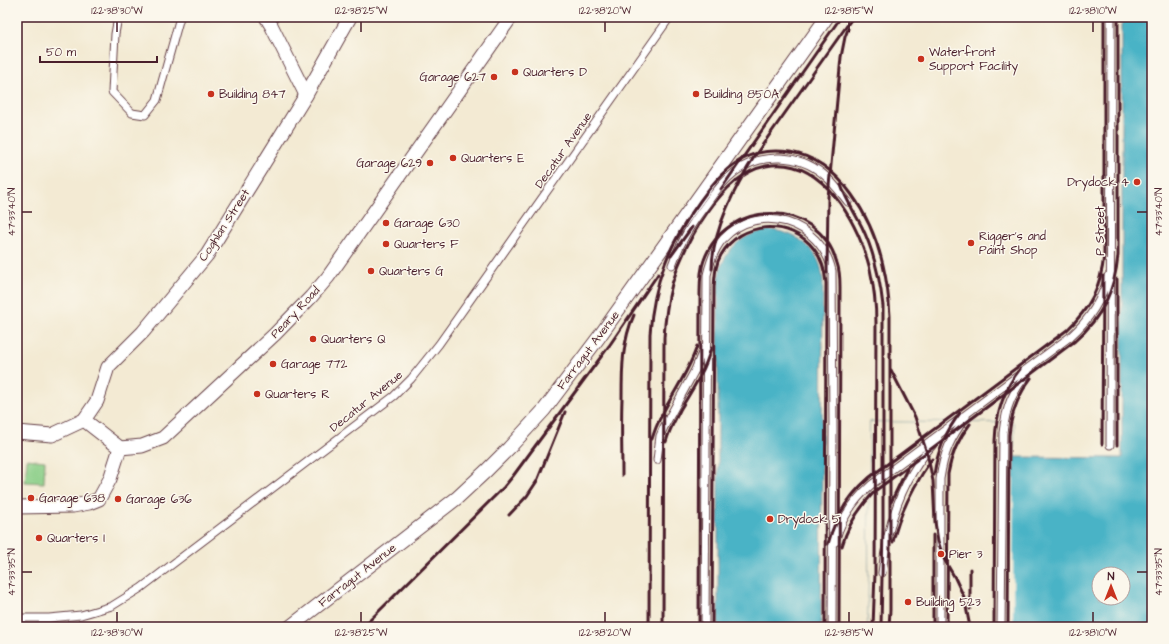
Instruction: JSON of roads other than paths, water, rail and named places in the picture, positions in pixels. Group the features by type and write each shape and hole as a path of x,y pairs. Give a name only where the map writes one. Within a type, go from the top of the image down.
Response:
{"street":[{"path":"266,17 272,25 306,95"},
{"name":"Coghlan Street","path":"84,420 97,401 108,367 144,332 206,255 306,95 350,17"},
{"name":"Peary Road","path":"120,448 142,446 164,438 275,334 311,297 328,277 511,17"},
{"name":"Farragut Avenue","path":"290,627 456,498 509,448 544,410 599,337 827,17"},
{"path":"17,432 52,435 84,420 120,448 110,479 99,498 89,503 72,506 17,507"}],"lane":[{"path":"118,17 115,34 112,92 132,113 145,115 157,100 180,17"},
{"name":"Decatur Avenue","path":"17,618 49,618 81,615 112,606 141,588 394,396 411,379 439,344 670,17"},
{"name":"P Street","path":"1110,445 1111,17"},
{"path":"714,194 731,151"},
{"path":"672,265 679,245 694,220 723,182 744,166 763,159 775,157 805,163 822,173 838,189 848,202"},
{"path":"658,254 694,220"},
{"path":"705,627 707,275 713,254 723,239 729,234 752,221 774,220 795,224 807,232 817,241 828,256 832,271 832,627"},
{"path":"833,552 836,539 843,522 860,495 876,481 1084,324 1093,312 1103,291 1108,277 1111,249"},
{"path":"657,460 660,436 700,361 707,333"},
{"path":"1001,627 1002,445 1004,421 1013,394 1024,377 1042,357"},
{"path":"940,627 940,479 944,457 952,438 974,408"},
{"path":"882,573 884,553 890,526 904,490 923,457 935,442 960,418"}],"water":[{"path":"1122,17 1152,17 1152,627 868,627 870,422 1014,423 1014,457 1122,458"},
{"name":"Drydock 5","path":"770,230 794,236 808,246 814,252 818,260 823,276 821,627 718,627 718,279 724,260 735,245 750,235"}],"railway":[{"path":"721,189 841,17"},
{"path":"712,269 716,239 726,209 733,194 756,154 853,17"},
{"path":"828,544 831,534 844,507 862,484 1067,330 1082,314 1093,296 1100,277 1104,255 1104,17"},
{"path":"842,546 855,516 875,491 1075,341 1093,322 1106,302 1114,280 1118,255 1118,17"},
{"path":"827,273 828,197 841,57 848,29"},
{"path":"649,627 650,334 659,280 672,248 689,216 715,181 727,169 741,160 758,153 774,151 790,152 808,157 839,179 852,194 862,211 871,229 883,265 888,290 890,316 889,627"},
{"path":"663,627 664,338 666,311 672,284 685,250 695,231 720,197 734,183 750,172 766,166 786,165 805,171 821,182 835,196 857,232 870,269 876,310 875,573 873,627"},
{"path":"841,185 870,246 878,276 883,306 883,527 881,627"},
{"path":"699,627 700,276 704,260 716,239 732,225 751,216 772,214 793,217 812,226 827,242 837,263 839,272 839,627"},
{"path":"671,256 692,227"},
{"path":"712,627 714,287 716,267 721,255 740,235 753,230 766,228 779,228 792,232 804,239 814,249 819,257 823,265 826,279 825,627"},
{"path":"363,627 504,487 609,346 658,274"},
{"path":"1102,444 1103,276"},
{"path":"1117,279 1117,445"},
{"path":"622,475 623,367 627,335 634,315"},
{"path":"652,439 656,427 687,370 697,346"},
{"path":"666,442 670,429 702,372 711,348"},
{"path":"994,627 996,431 999,412 1005,394 1009,385 1020,369"},
{"path":"891,370 915,417 927,453 933,481 935,522 938,541 944,559 964,597 970,627"},
{"path":"1008,627 1009,435 1011,420 1016,405 1022,391 1031,378"},
{"path":"509,515 527,496 537,481 565,412"},
{"path":"934,475 937,458 943,442 950,427 960,413"},
{"path":"947,627 948,474 956,448 970,424"},
{"path":"893,542 908,499 932,459"},
{"path":"891,502 907,469"},
{"path":"933,535 933,627"},
{"path":"970,569 970,609"}],"place":[{"name":"Waterfront Support Facility","path":"921,59"},
{"name":"Quarters D","path":"515,72"},
{"name":"Garage 627","path":"494,77"},
{"name":"Building 847","path":"211,94"},
{"name":"Building 850A","path":"696,94"},
{"name":"Quarters E","path":"453,158"},
{"name":"Garage 629","path":"430,163"},
{"name":"Drydock 4","path":"1137,182"},
{"name":"Garage 630","path":"386,223"},
{"name":"Rigger's and Paint Shop","path":"971,243"},
{"name":"Quarters F","path":"386,244"},
{"name":"Quarters G","path":"371,271"},
{"name":"Quarters Q","path":"313,339"},
{"name":"Garage 772","path":"273,364"},
{"name":"Quarters R","path":"257,394"},
{"name":"Garage 638","path":"31,498"},
{"name":"Garage 636","path":"118,499"},
{"name":"Drydock 5","path":"770,519"},
{"name":"Quarters I","path":"39,538"},
{"name":"Pier 3","path":"941,554"},
{"name":"Building 523","path":"908,602"}]}
